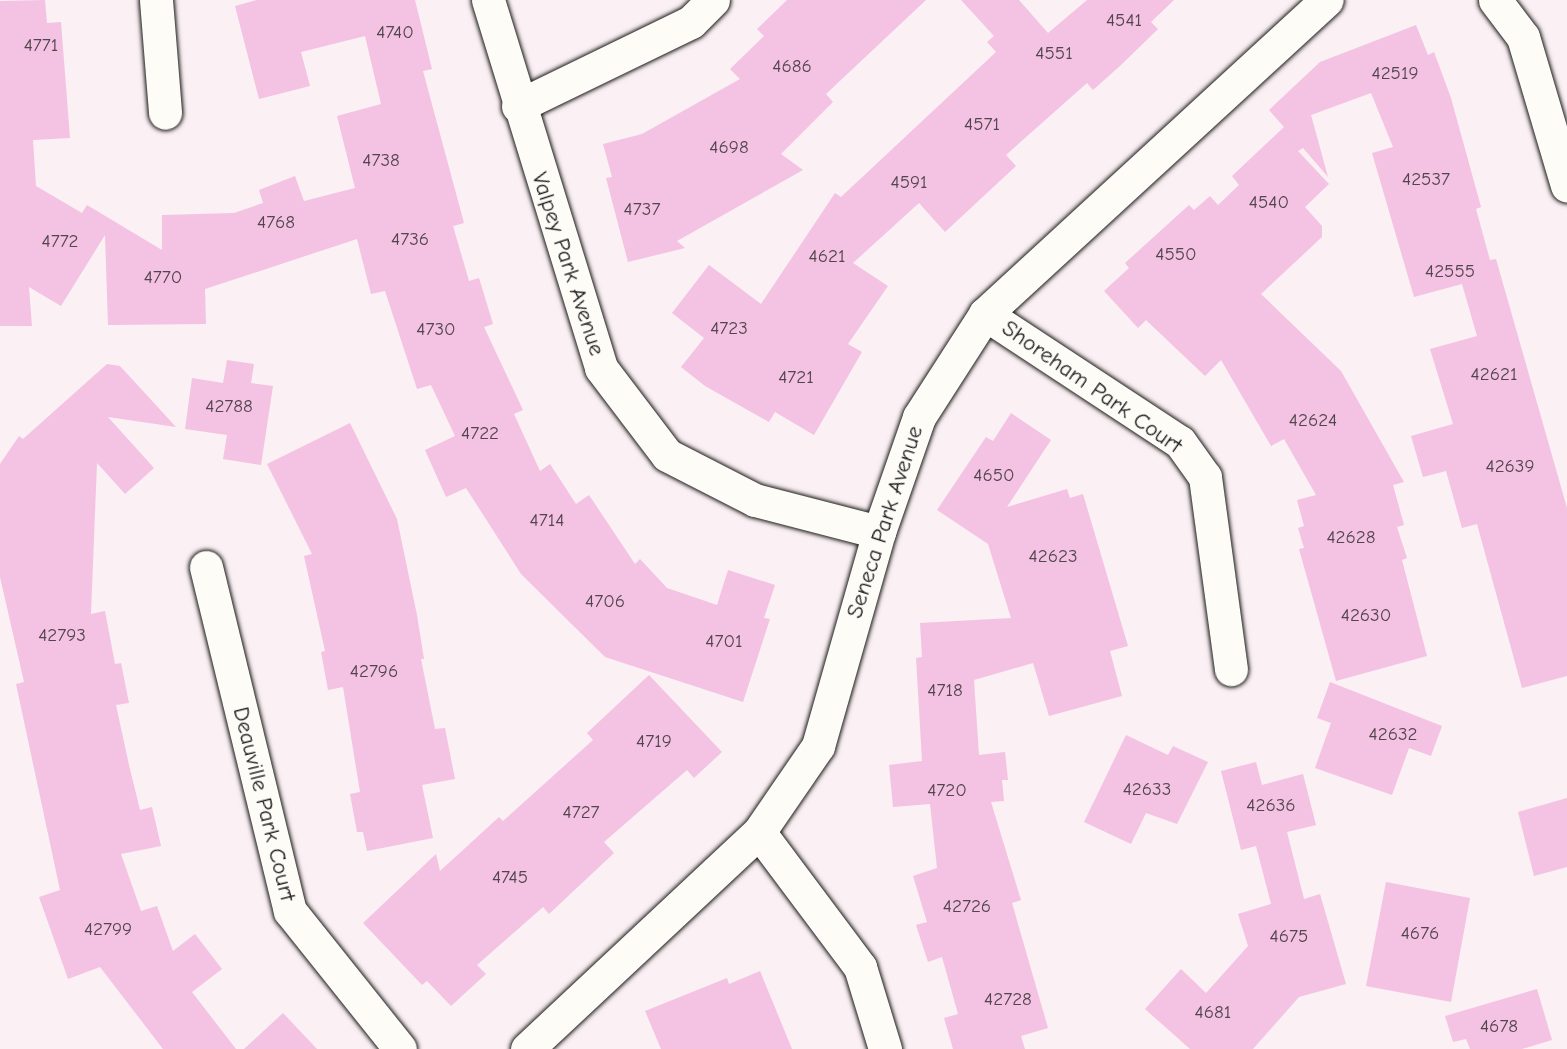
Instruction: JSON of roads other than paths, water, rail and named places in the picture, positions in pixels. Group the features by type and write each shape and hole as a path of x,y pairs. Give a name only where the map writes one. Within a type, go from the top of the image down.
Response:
{"street":[{"path":"156,0 165,113"},
{"name":"Valpey Park Avenue","path":"488,0 518,106 601,368 667,455 755,500 878,532"},
{"path":"518,106 691,22 713,0"},
{"name":"Seneca Park Avenue","path":"527,1049 759,832 818,746 878,532 919,417 985,314 1327,0"},
{"path":"1496,0 1523,37 1567,186"},
{"name":"Shoreham Park Court","path":"985,314 1180,442 1205,477 1231,669"},
{"name":"Deauville Park Court","path":"205,567 290,911 400,1049"},
{"path":"759,832 860,967 885,1049"}]}
